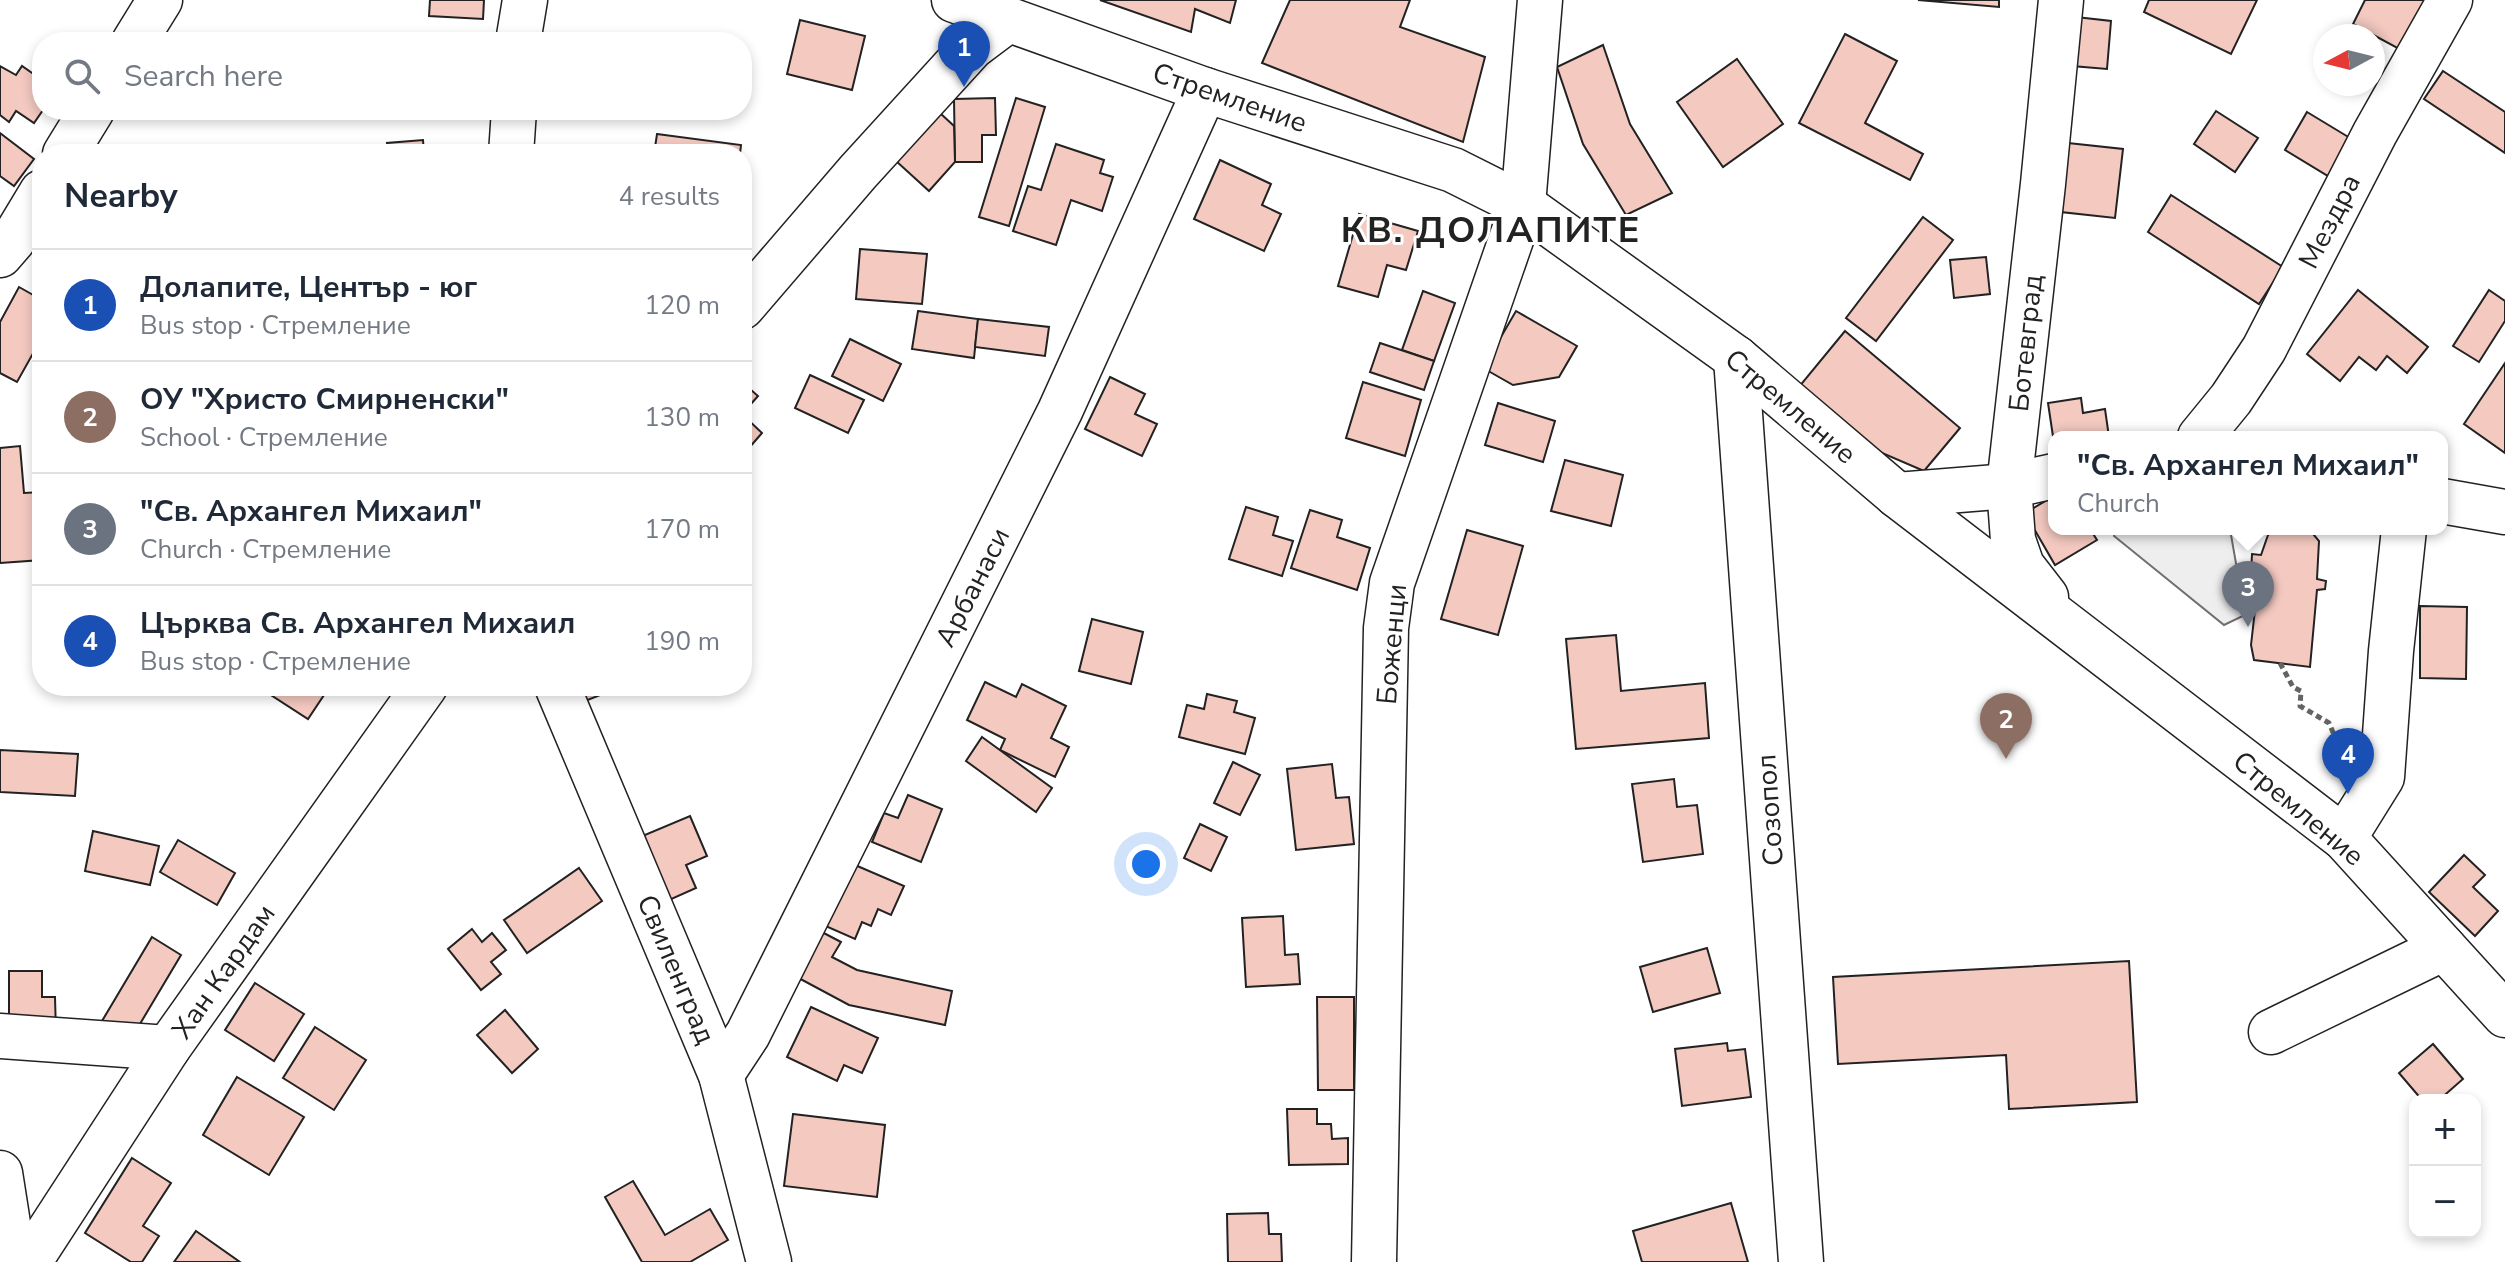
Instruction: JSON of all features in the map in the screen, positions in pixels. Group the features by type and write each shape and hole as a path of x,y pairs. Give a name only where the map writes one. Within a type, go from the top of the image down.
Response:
{"street":[{"path":"140,32 160,0"},
{"path":"518,32 525,0"},
{"name":"Стремление","path":"954,0 1205,90 1453,170 1523,205 1736,358 1897,495 2344,838 2505,1015"},
{"name":"Боженци","path":"1374,1262 1386,628 1392,583 1523,205 1540,0"},
{"name":"Ботевград","path":"2061,0 2009,486 2013,540 2022,566 2047,599 2103,655"},
{"name":"Мездра","path":"2205,431 2231,399 2264,349 2375,133 2450,0"},
{"path":"752,295 858,172 972,47 1008,20"},
{"name":"Арбанаси","path":"721,1075 748,1034 1060,411 1205,90"},
{"path":"71,144 86,120"},
{"path":"512,144 513,120"},
{"path":"0,255 32,209"},
{"name":"Созопол","path":"1736,358 1801,1262"},
{"path":"1897,495 2009,486 2048,477"},
{"path":"2448,502 2505,512"},
{"path":"2344,838 2382,777 2403,535"},
{"name":"Хан Кардам","path":"29,1262 168,1048 418,696"},
{"name":"Свиленград","path":"561,696 721,1075 769,1262"},
{"path":"2271,1032 2444,948"},
{"path":"0,1036 168,1048"},
{"path":"0,1173 14,1262"}],"path":[{"path":"2280,663 2293,687 2301,691 2300,706 2329,723 2343,755"}],"shaded area":[{"path":"2231,535 2245,615 2224,625 2114,536"}],"building":[{"path":"430,0 484,0 483,19 429,16"},
{"path":"1100,0 1236,0 1230,23 1195,9 1191,32"},
{"path":"1290,0 1410,0 1400,27 1485,57 1463,142 1262,63"},
{"path":"1918,0 1999,0 1999,7"},
{"path":"2149,0 2257,0 2231,54 2144,12"},
{"path":"2365,0 2428,0 2401,50 2385,41 2385,24 2353,24"},
{"path":"2076,17 2111,21 2107,69 2072,66"},
{"path":"800,20 865,36 852,90 787,74"},
{"path":"1845,34 1897,61 1865,123 1923,154 1910,180 1799,123"},
{"path":"1603,45 1630,124 1672,193 1626,215 1583,144 1557,67"},
{"path":"1737,59 1783,124 1723,167 1677,102"},
{"path":"0,66 16,75 22,66 32,73 32,120 36,120 34,123 16,111 9,122 0,115"},
{"path":"2443,71 2505,112 2505,153 2424,99"},
{"path":"995,98 996,135 982,135 982,162 955,162 954,99"},
{"path":"1016,98 1045,107 1009,226 979,217"},
{"path":"2216,111 2258,138 2235,172 2194,144"},
{"path":"2307,112 2350,138 2328,176 2285,150"},
{"path":"940,113 954,126 955,162 929,191 896,161"},
{"path":"0,133 32,157 32,162 14,186 0,176"},
{"path":"657,134 733,144 656,144"},
{"path":"423,140 423,144 387,144"},
{"path":"2068,143 2123,149 2115,218 2061,212"},
{"path":"1056,144 1104,160 1100,173 1113,177 1102,211 1071,200 1056,245 1013,231 1028,186 1041,190"},
{"path":"1220,160 1271,184 1262,205 1281,214 1264,251 1194,219"},
{"path":"2171,195 2283,267 2259,304 2148,232"},
{"path":"1359,214 1418,231 1406,270 1387,265 1378,297 1338,286"},
{"path":"1923,217 1953,240 1876,341 1846,318"},
{"path":"860,249 927,254 922,304 856,299"},
{"path":"1986,257 1990,294 1954,298 1950,260"},
{"path":"19,287 32,294 32,355 17,382 0,373 0,322"},
{"path":"2358,290 2428,347 2407,373 2387,356 2376,370 2359,357 2340,381 2307,354"},
{"path":"2489,290 2505,301 2505,321 2479,362 2453,346"},
{"path":"1423,291 1455,303 1434,361 1402,350"},
{"path":"918,311 978,319 974,358 912,349"},
{"path":"1516,311 1577,346 1559,377 1513,385 1483,368"},
{"path":"978,319 1049,327 1045,356 975,347"},
{"path":"1845,331 1960,428 1924,471 1868,447 1798,388"},
{"path":"850,339 901,364 883,401 832,376"},
{"path":"1380,343 1434,361 1424,390 1370,372"},
{"path":"2505,363 2505,453 2464,424"},
{"path":"810,375 864,400 848,433 795,408"},
{"path":"1110,377 1145,394 1135,414 1157,424 1142,456 1085,429"},
{"path":"1363,382 1421,400 1405,456 1346,438"},
{"path":"2081,398 2083,413 2105,409 2108,431 2052,431 2048,403"},
{"path":"1498,403 1555,421 1543,462 1485,445"},
{"path":"752,424 762,433 752,444"},
{"path":"20,446 24,493 32,493 32,561 0,563 0,448"},
{"path":"1565,460 1623,475 1611,526 1551,511"},
{"path":"2048,500 2048,535 2094,535 2097,540 2055,565 2025,513"},
{"path":"1246,507 1278,517 1273,535 1293,541 1282,576 1229,559"},
{"path":"1310,510 1342,520 1337,537 1370,548 1357,590 1291,568"},
{"path":"1467,530 1523,546 1498,635 1441,619"},
{"path":"2268,535 2314,535 2319,541 2317,579 2326,581 2325,589 2317,590 2310,667 2254,660 2251,645 2259,574 2251,573 2252,554 2261,555"},
{"path":"2420,606 2467,607 2466,679 2420,678"},
{"path":"1092,619 1143,632 1131,684 1079,671"},
{"path":"1616,635 1621,691 1705,683 1709,738 1576,749 1566,639"},
{"path":"985,682 1016,697 1022,684 1066,706 1051,738 1069,747 1055,777 1000,750 1005,739 967,720"},
{"path":"1207,694 1237,701 1234,712 1255,718 1245,754 1179,737 1187,705 1204,709"},
{"path":"272,696 323,696 308,719"},
{"path":"571,696 598,696 575,705"},
{"path":"982,737 1052,788 1036,812 966,761"},
{"path":"0,750 78,754 75,796 0,792"},
{"path":"1233,762 1260,775 1240,815 1214,803"},
{"path":"1332,764 1336,798 1349,797 1354,844 1296,850 1287,769"},
{"path":"1674,779 1677,807 1697,805 1703,854 1643,862 1632,784"},
{"path":"908,795 942,809 921,862 872,842 884,813 898,818"},
{"path":"690,816 707,856 686,865 696,888 667,901 640,837"},
{"path":"1200,824 1227,837 1211,871 1184,858"},
{"path":"93,831 159,846 150,885 85,871"},
{"path":"178,840 235,873 217,905 160,872"},
{"path":"2464,855 2485,875 2473,887 2498,911 2475,936 2429,892"},
{"path":"848,862 904,886 891,915 878,909 871,926 862,922 855,939 821,924"},
{"path":"579,868 602,901 527,953 504,920"},
{"path":"1283,916 1285,955 1298,954 1300,984 1246,987 1242,918"},
{"path":"472,929 482,942 492,933 506,950 491,962 501,974 481,990 448,949"},
{"path":"818,930 841,942 832,957 857,970 952,991 945,1025 849,1005 793,975"},
{"path":"152,937 181,955 131,1039 102,1021"},
{"path":"1707,948 1720,993 1653,1012 1640,967"},
{"path":"2129,961 2137,1102 2009,1109 2006,1055 1838,1064 1833,977"},
{"path":"9,971 42,971 42,997 55,997 56,1033 9,1033"},
{"path":"255,983 304,1014 274,1061 225,1030"},
{"path":"1317,997 1354,997 1354,1090 1318,1090"},
{"path":"811,1007 878,1038 862,1073 844,1065 837,1081 787,1057"},
{"path":"505,1010 538,1049 512,1073 477,1035"},
{"path":"315,1027 366,1060 334,1110 283,1078"},
{"path":"1727,1043 1728,1051 1745,1049 1751,1097 1682,1106 1675,1049"},
{"path":"2433,1044 2463,1079 2446,1094 2417,1094 2399,1073"},
{"path":"237,1077 304,1117 269,1175 203,1135"},
{"path":"1287,1109 1317,1109 1317,1124 1331,1124 1332,1139 1348,1138 1348,1164 1289,1165"},
{"path":"793,1114 885,1125 877,1197 784,1186"},
{"path":"132,1158 171,1183 143,1226 159,1236 142,1262 131,1262 85,1233"},
{"path":"633,1181 665,1235 710,1209 728,1240 690,1262 642,1262 605,1197"},
{"path":"1731,1203 1748,1262 1642,1262 1633,1231"},
{"path":"1268,1213 1269,1234 1281,1234 1282,1262 1228,1262 1227,1214"},
{"path":"196,1231 240,1262 174,1262"}],"place":[{"name":"Долапите, Център - юг","path":"964,87"},
{"name":"\"Св. Архангел Михаил\"","path":"2248,627"},
{"name":"ОУ \"Христо Смирненски\"","path":"2006,759"},
{"name":"Църква Св. Архангел Михаил","path":"2348,794"}],"district":[{"name":"КВ. ДОЛАПИТЕ","path":"1491,229"}]}
